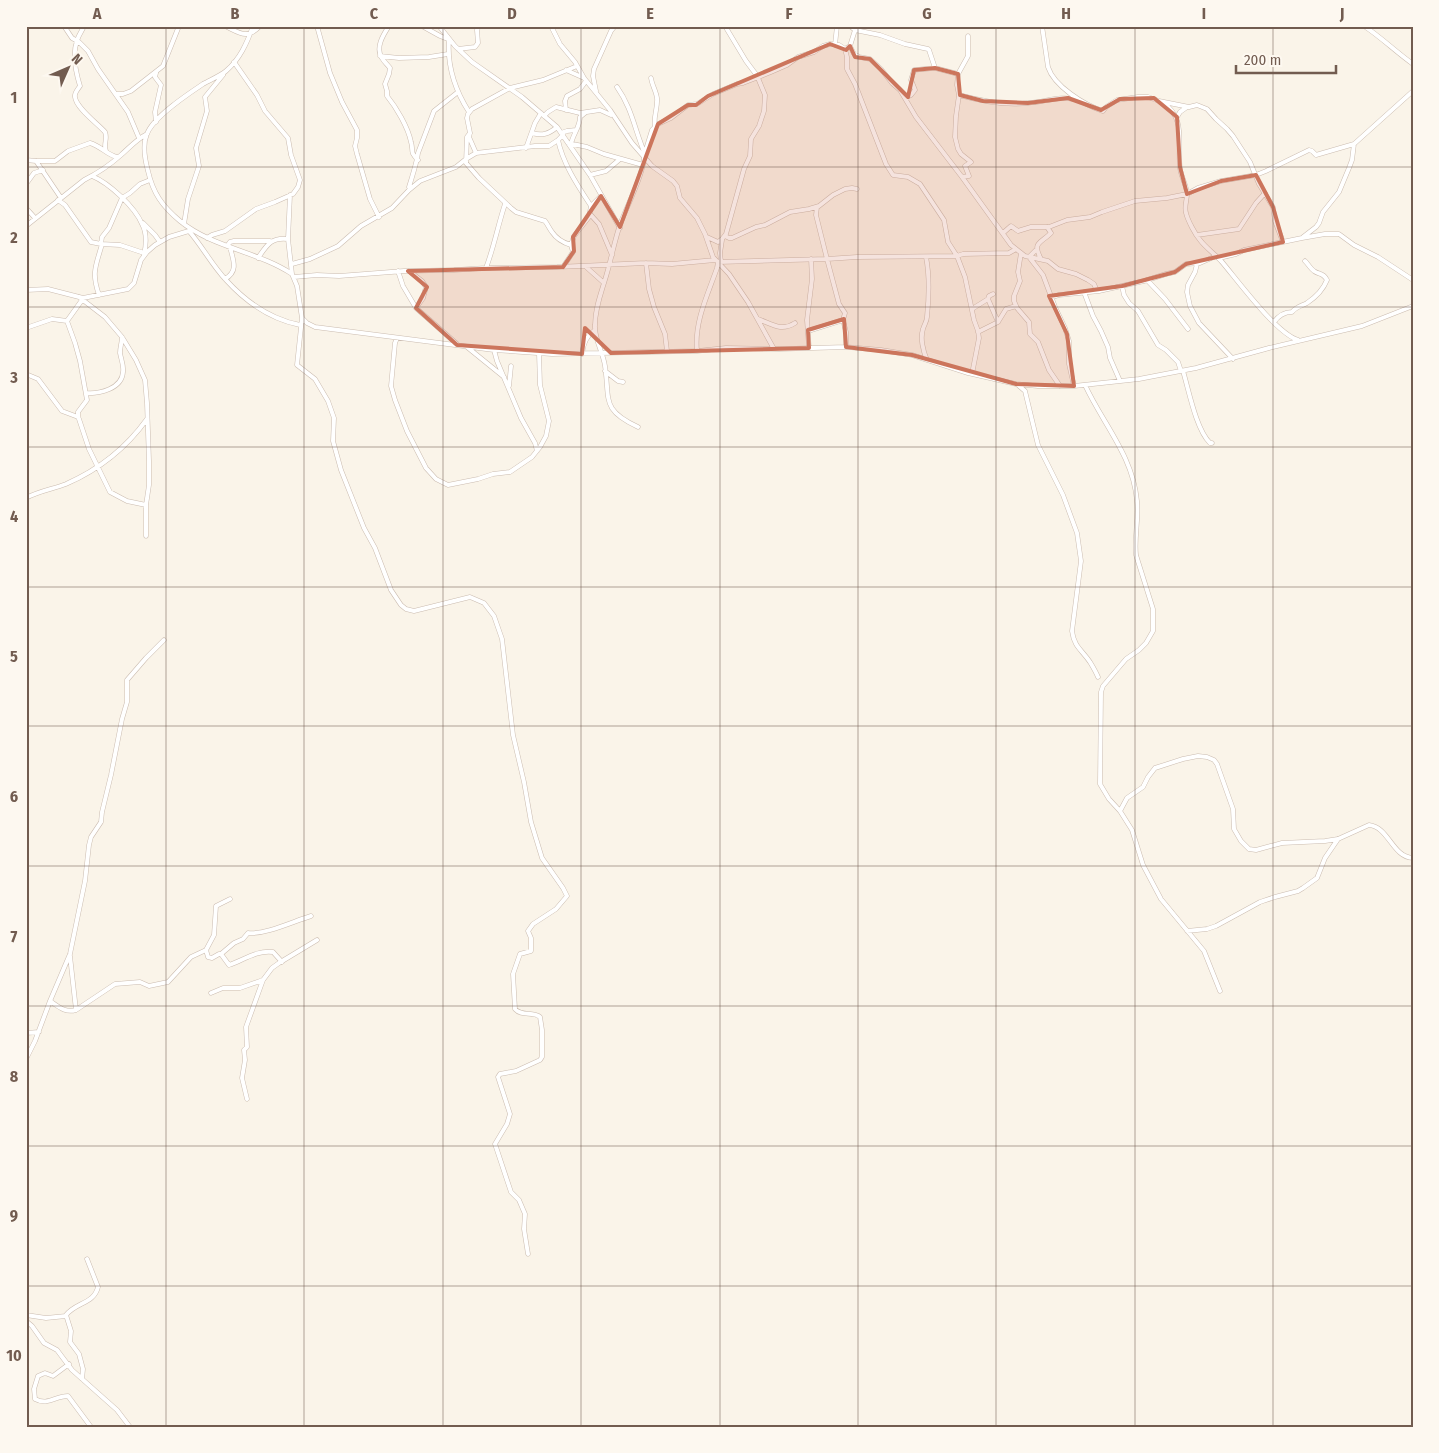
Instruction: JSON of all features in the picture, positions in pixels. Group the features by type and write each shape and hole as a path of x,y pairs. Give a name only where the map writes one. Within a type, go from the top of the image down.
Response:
{"street":[{"path":"64,26 73,39 77,40 87,50 105,80 128,112 139,138"},
{"path":"84,26 77,40 75,56 80,86 75,94 76,100 82,109 105,132 104,147 106,151 110,156 119,157"},
{"path":"116,94 131,91 164,64 179,26"},
{"path":"225,26 243,34 250,34 260,26"},
{"path":"184,224 188,199 199,166 196,148 206,111 204,97 244,49 253,26"},
{"path":"317,26 330,73 357,131 356,154 370,199 379,217"},
{"path":"389,26 382,37 380,46 380,56 390,68 385,84 387,96 394,105 412,143 412,152 418,160"},
{"path":"422,26 450,40"},
{"path":"439,26 458,49 472,62 510,88 557,127 590,175 620,228"},
{"path":"458,49 473,48 477,45 477,30 479,26"},
{"path":"551,26 560,44 632,143 652,166 675,183 679,190 680,198 697,218 707,237 711,254 734,281 748,302 774,349"},
{"path":"596,92 593,76 594,69 615,26"},
{"path":"697,351 698,329 704,306 717,268 744,169 750,156 751,139 759,126 764,110 765,95 758,77 725,26"},
{"path":"835,44 837,26"},
{"path":"850,26 854,30 880,34 905,44 928,49 935,68"},
{"path":"1042,26 1049,70 1057,81 1079,100 1093,108 1103,111 1106,107 1120,99 1148,97 1188,107"},
{"path":"1364,26 1413,64"},
{"path":"854,30 850,46 852,52 856,56 868,58 882,69 892,83 900,90 916,117 1016,250 1029,257 1050,262 1061,271 1076,274 1088,280 1094,284 1097,291"},
{"path":"962,177 969,176 964,166 971,162 961,154 955,140 959,95 957,85 958,74 968,56 968,36"},
{"path":"450,40 448,54 453,79 469,112"},
{"path":"638,427 622,420 612,410 606,390 603,354 595,330 596,309 652,130 658,124 671,118 688,105 697,104 713,94 787,65 798,57 830,44 835,44 845,49 847,69 855,84 884,162 894,175 908,177 918,182 944,220 948,242 957,256 965,277 974,322 978,332 977,354 972,374"},
{"path":"845,49 850,46"},
{"path":"380,56 429,57 448,54"},
{"path":"208,238 225,231 256,209 290,195 297,190 300,180 292,155 290,141 265,111 234,62"},
{"path":"476,153 470,141 467,118 469,112 510,88 542,80 577,66"},
{"path":"905,98 915,90 911,80 914,70 935,68 958,74"},
{"path":"27,225 84,180 119,157 139,138 147,134 156,122 183,97 227,70"},
{"path":"566,70 585,80"},
{"path":"156,122 155,112 161,85 155,76 157,71"},
{"path":"652,78 657,99 655,127"},
{"path":"566,110 565,101 567,96 580,89 585,80"},
{"path":"617,87 633,116 645,156"},
{"path":"1003,233 1011,226 1018,231 1031,227 1048,227 1067,220 1090,217 1135,201 1187,194 1198,188 1221,181 1256,175 1309,150 1316,154 1354,144 1413,91"},
{"path":"409,187 415,164 418,160 418,153 434,111 458,92"},
{"path":"959,95 983,102 1009,104 1062,98 1079,100"},
{"path":"1159,101 1177,117 1180,167 1187,194 1185,199 1186,213 1197,235 1274,322 1290,337 1300,341"},
{"path":"1177,117 1180,112 1191,105 1200,105 1210,110 1216,119 1227,128 1250,162 1259,184 1273,207 1275,221 1283,242"},
{"path":"526,148 543,114 556,107 574,112 600,110 612,115"},
{"path":"570,144 580,123 580,117 585,112"},
{"path":"532,133 538,135 546,134 557,127"},
{"path":"292,264 310,259 338,246 361,226 392,208 420,181 449,171 476,153 549,146 567,131 576,130"},
{"path":"470,133 467,137 466,159 467,165 474,174 505,204 516,212 545,221 553,234 563,242 571,245"},
{"path":"147,134 145,157 150,180 164,207 190,230 225,279 244,297 280,320 300,325"},
{"path":"558,140 566,163 591,206 590,214 574,236 571,245 573,252 563,267"},
{"path":"26,160 36,162 56,161 68,151 90,143 106,151"},
{"path":"570,144 586,147 642,165"},
{"path":"1302,238 1319,223 1323,212 1341,186 1352,160 1354,144"},
{"path":"590,175 606,171 620,159"},
{"path":"36,162 59,199 89,241 92,243 120,245 144,255"},
{"path":"26,184 34,173 42,170"},
{"path":"92,176 122,198 160,242"},
{"path":"99,296 94,274 103,236 115,216 122,198 140,184 150,180"},
{"path":"707,237 718,242 724,238 730,238 756,227 766,225 790,212 816,207 838,192 852,188 857,189"},
{"path":"1197,235 1239,228 1256,202 1266,193"},
{"path":"290,195 288,239 302,318 297,365 316,380 332,412 335,422 333,440 341,470 391,590 401,605 409,610 419,610 470,597 484,603 494,616 502,639 512,735 524,782 531,822 542,858 567,896 556,909 528,931 531,938 531,951 520,954 512,974 514,1004 517,1011 536,1014 540,1017 542,1057 540,1060 516,1071 500,1074 498,1077 510,1114 507,1124 495,1144 511,1192 520,1200 524,1211 524,1229 528,1254"},
{"path":"591,206 601,196"},
{"path":"486,268 493,250 505,204"},
{"path":"816,207 816,215 840,307 845,313 843,320 846,347"},
{"path":"26,208 35,218"},
{"path":"590,214 600,224 612,255"},
{"path":"26,290 48,290 86,298 128,289 135,280 144,255 142,223"},
{"path":"1029,257 1036,250 1037,245 1051,233 1048,227"},
{"path":"144,255 160,242 190,230 277,265 293,275 339,276 486,268 646,263 672,264 857,257 957,256 963,254 1009,253 1016,250"},
{"path":"1052,297 1122,286 1175,272 1186,264 1197,264 1217,257 1236,254 1244,250 1324,234 1341,234 1354,245 1378,257 1413,280"},
{"path":"225,279 232,274 234,267 229,247 230,242 270,241 278,238 288,239"},
{"path":"258,258 270,241"},
{"path":"1036,250 1041,260"},
{"path":"1021,253 1018,272 1020,281 1014,298 1016,306 1029,322 1030,334 1038,342 1049,370 1060,386"},
{"path":"926,257 929,273 929,294 927,317 922,332 927,360"},
{"path":"1029,257 1040,270 1068,334 1074,386"},
{"path":"809,348 807,320 812,278 811,259"},
{"path":"1274,322 1282,314 1292,312 1295,308 1310,300 1325,284 1327,280 1325,276 1314,271 1305,261"},
{"path":"646,263 649,290 665,334 667,351"},
{"path":"1197,264 1188,285 1190,306 1199,323 1233,359"},
{"path":"586,266 604,283"},
{"path":"408,271 422,281 426,287 424,298 416,308"},
{"path":"398,272 403,286 416,308 458,345"},
{"path":"1147,280 1188,328"},
{"path":"1122,286 1123,293 1129,303 1138,311 1159,346 1178,362 1200,426 1205,437 1212,443"},
{"path":"1084,292 1108,347 1110,358 1120,381"},
{"path":"972,309 988,300 989,296 993,294"},
{"path":"80,298 67,321 80,362 87,400 78,412 78,416 83,426 89,449 106,486 113,495 127,501 146,505"},
{"path":"80,298 105,318 122,337 142,373 146,393 150,474 146,505 146,536"},
{"path":"988,300 998,322"},
{"path":"978,332 998,322 1006,309 1016,306"},
{"path":"302,318 315,327 494,350 539,353 603,354 697,351 726,348 846,347 901,353 972,374 1016,384 1074,386 1154,377 1233,359 1269,348 1362,326 1413,306"},
{"path":"26,328 52,319 67,321"},
{"path":"758,319 786,328 796,323"},
{"path":"808,331 843,320"},
{"path":"582,354 587,339 595,330"},
{"path":"86,393 111,388 122,377 123,369 120,352 122,337"},
{"path":"397,338 395,343 392,389 404,424 426,468 436,479 442,483 450,484 478,479 490,474 509,472 537,451 546,436 549,421 540,385 539,353"},
{"path":"599,345 612,353"},
{"path":"465,346 506,379"},
{"path":"494,350 521,418 535,443 537,451"},
{"path":"509,386 511,366"},
{"path":"605,371 618,382 623,382"},
{"path":"26,374 38,379 62,410 78,416"},
{"path":"1016,384 1025,391 1038,445 1076,528 1080,545 1080,561 1072,631 1073,641 1090,662 1098,677"},
{"path":"1085,385 1122,450 1132,476 1138,511 1136,554 1153,615 1153,630 1150,637 1139,650 1126,659 1103,686 1101,692 1100,784 1132,830 1143,864 1161,899 1204,951 1220,991"},
{"path":"26,498 64,485 97,467 121,448 140,429 147,418"},
{"path":"26,1059 39,1032 70,954 85,881 89,845 91,837 101,822 112,775 127,702 127,680 164,640"},
{"path":"1120,811 1127,798 1143,787 1155,768 1183,759 1204,756 1214,760 1217,764 1233,808 1234,829 1241,841 1249,849 1256,850 1282,843 1338,839 1366,826 1374,826 1401,853 1408,858 1413,858"},
{"path":"1187,931 1216,926 1260,902 1304,888 1317,878 1325,858 1338,839"},
{"path":"50,1001 66,1011 76,1010 115,984 140,982 149,986 168,982 191,957 206,950 214,935 216,906 230,899"},
{"path":"206,950 210,958 221,954 234,942 243,939 248,933 256,934 280,928 311,916"},
{"path":"247,1099 242,1078 245,1060 244,1051 247,1047 245,1030 263,980 272,968 317,940"},
{"path":"221,954 228,964 254,953 262,952 273,952 282,962"},
{"path":"70,954 76,1010"},
{"path":"211,993 222,988 240,988 263,980"},
{"path":"26,1033 39,1032"},
{"path":"82,1380 83,1367 79,1354 70,1342 70,1328 66,1316 67,1312 91,1300 98,1290 87,1260"},
{"path":"26,1315 46,1318 66,1316"},
{"path":"26,1321 44,1343 57,1350 82,1380 103,1396 117,1410 130,1427"},
{"path":"68,1364 53,1376 45,1373 38,1376 34,1389 34,1400 45,1403 68,1396 91,1427"}],"highlighted area":[{"path":"830,44 846,50 850,46 855,57 870,59 908,97 914,70 935,68 958,74 960,95 983,101 1028,103 1068,98 1101,110 1120,99 1154,98 1177,117 1180,167 1187,194 1221,181 1256,175 1273,207 1283,242 1186,264 1175,272 1122,286 1049,296 1067,334 1074,386 1016,384 912,355 846,347 844,319 808,330 809,348 611,353 585,328 582,354 457,345 416,308 427,287 408,271 563,267 574,251 573,237 601,196 620,227 658,124 688,105 696,105 708,96"}]}
